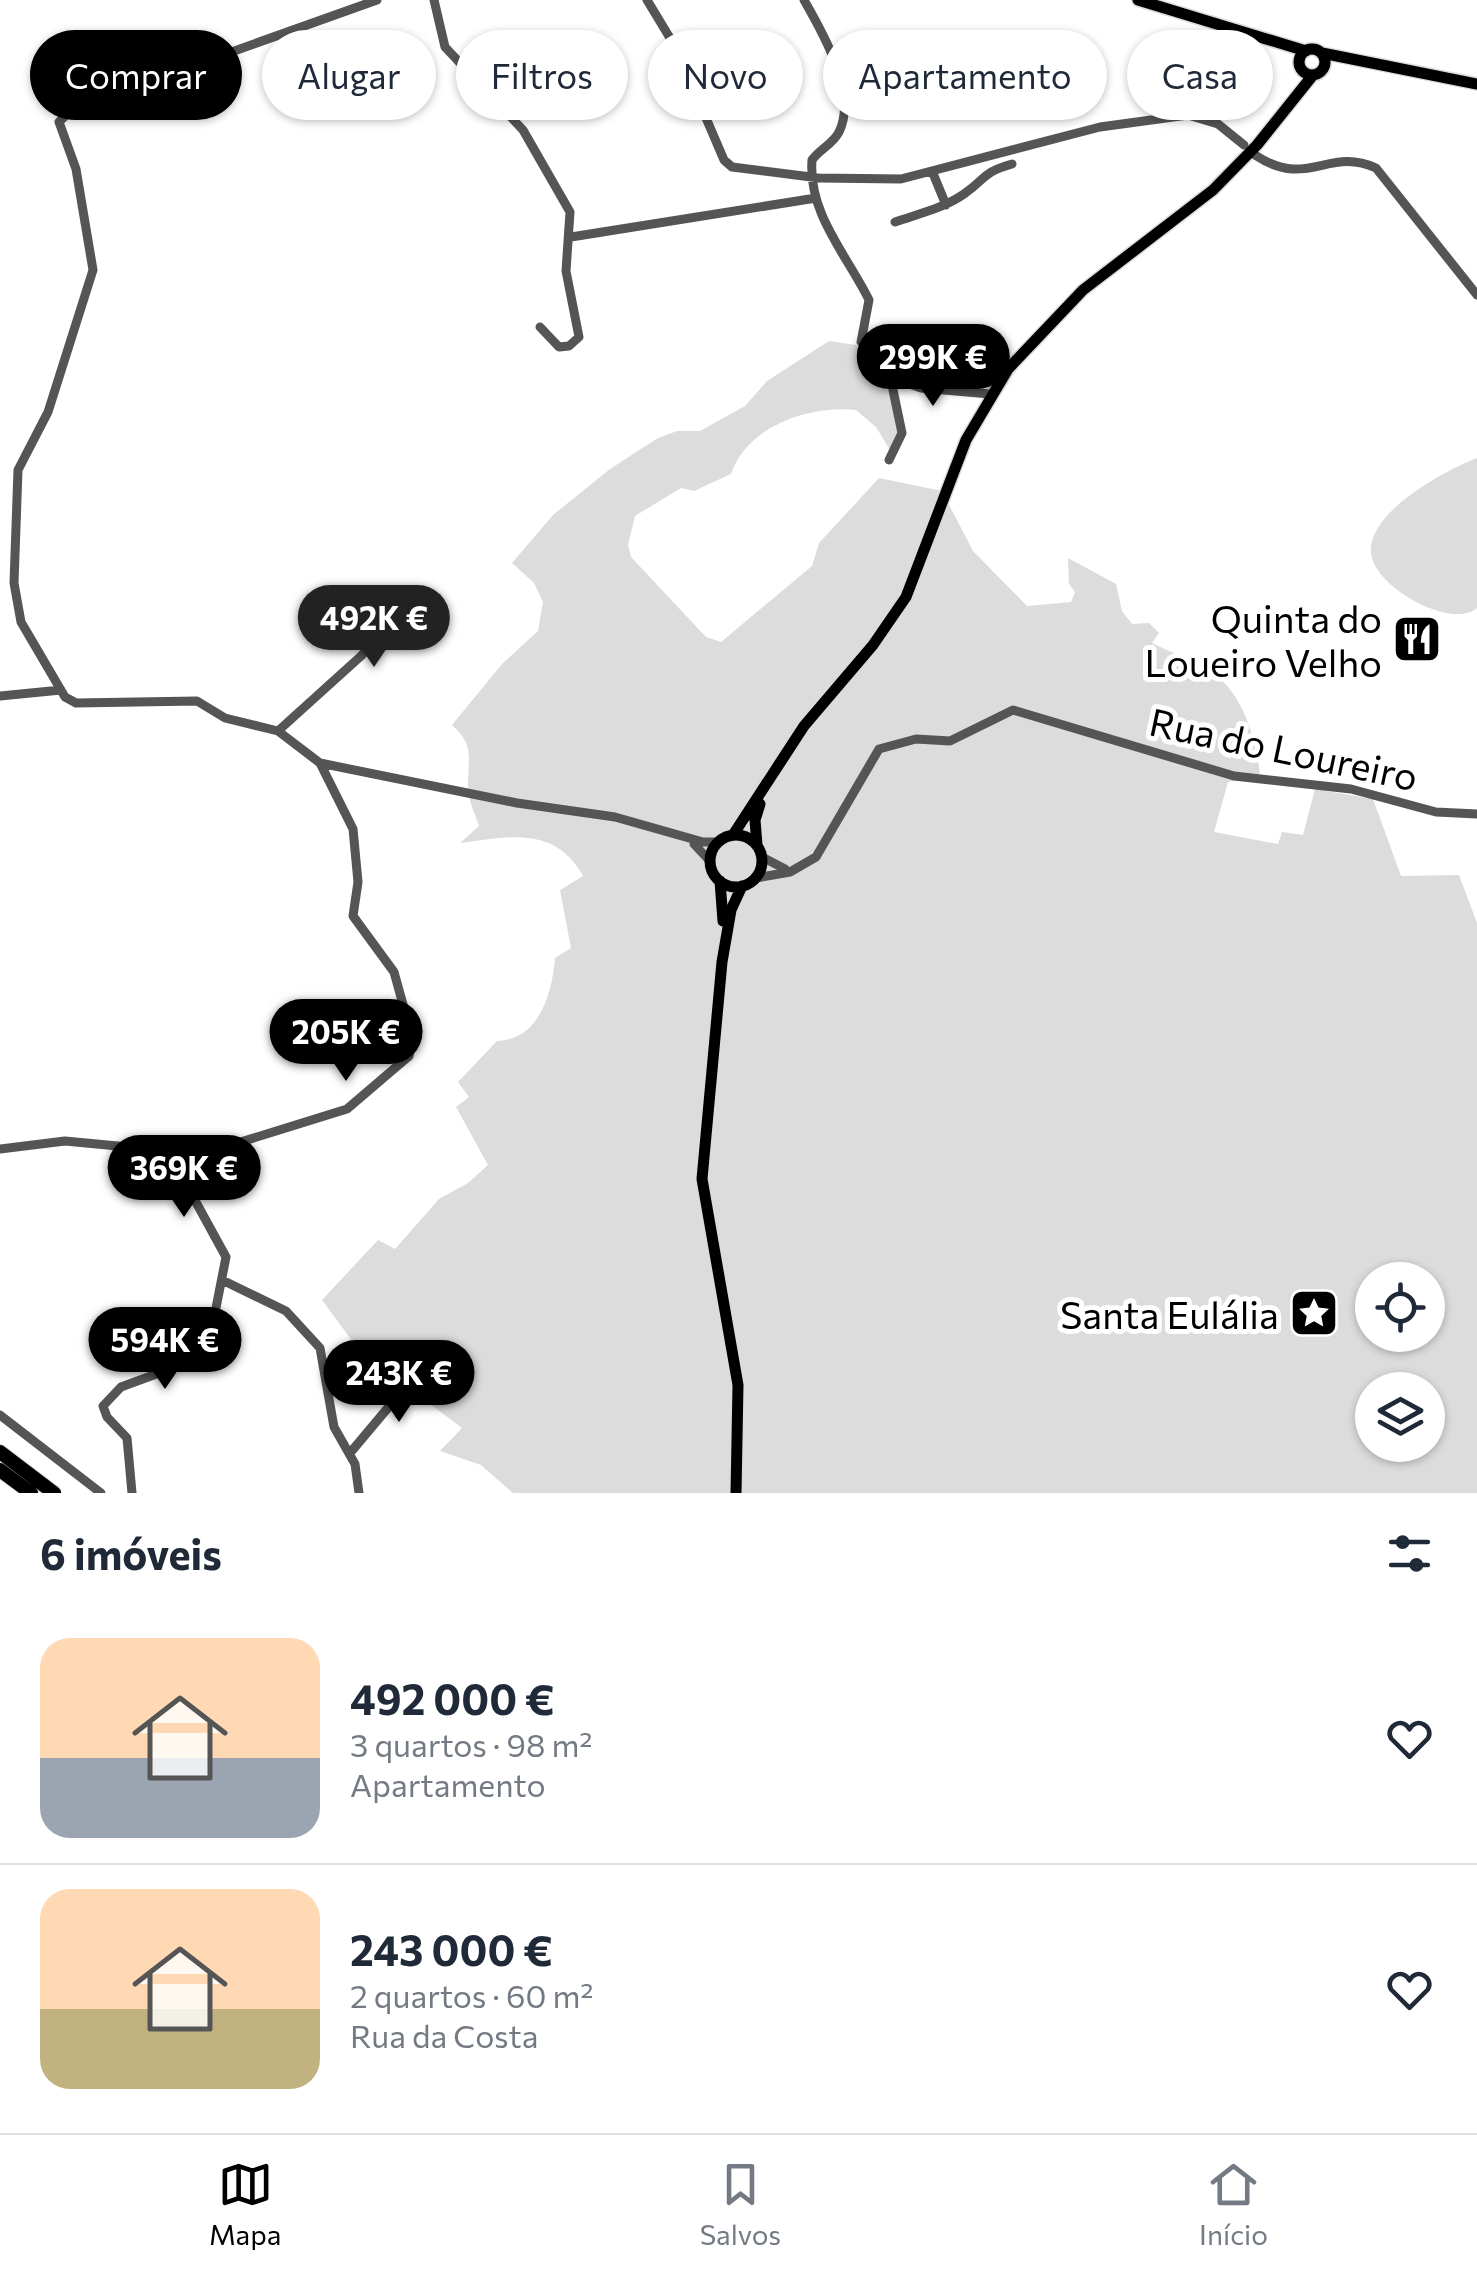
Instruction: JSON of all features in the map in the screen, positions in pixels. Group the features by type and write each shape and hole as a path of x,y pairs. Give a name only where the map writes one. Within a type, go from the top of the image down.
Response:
{"highway":[{"path":"0,1452 54,1493"},
{"path":"0,1470 30,1493"}],"main road":[{"path":"1138,0 1236,30"},
{"path":"1273,41 1477,84"},
{"path":"1273,42 1310,70"},
{"path":"1306,51 1310,70"},
{"path":"722,962 720,881 710,861 718,842 733,835 804,726 872,645 906,597 966,440 990,394 1053,317 1183,216 1249,158 1300,93 1322,53"},
{"path":"1310,70 1349,58"},
{"path":"736,1493 738,1385 702,1178 722,962 731,910 742,886 756,878 760,851 755,820 766,786"},
{"path":"733,835 747,837 760,851"},
{"path":"720,881 742,886"}],"street":[{"path":"377,0 108,96 68,113 59,122 76,169 93,270 48,412 18,470 14,584 21,622 65,697 89,705 197,701 225,718 278,731 320,763 615,817 683,837 718,842"},
{"path":"434,0 445,47 523,130 570,212 566,271 578,337 558,347 540,327"},
{"path":"647,0 676,48 724,160 750,171 891,180 1112,124 1188,115 1218,124 1244,145"},
{"path":"804,0 835,68 846,105 837,137 812,160 816,198 835,244 869,300 860,342 890,358 896,368 902,433 889,460"},
{"path":"978,157 983,174"},
{"path":"1249,158 1282,171 1338,162 1363,162 1376,168 1477,295"},
{"path":"895,222 946,204 966,194 983,174 1012,164"},
{"path":"932,170 946,204"},
{"path":"571,237 816,198"},
{"path":"895,379 921,388 990,394"},
{"path":"278,731 361,656 401,613 403,606 398,594"},
{"path":"0,696 61,690"},
{"name":"Rua do Loureiro","path":"798,869 816,858 879,750 916,739 950,741 1013,710 1234,776 1350,789 1436,812 1477,814"},
{"path":"0,1149 66,1142 202,1154 347,1109 412,1050 390,962 353,916 358,882 352,828 320,763"},
{"path":"683,837 701,848 710,861"},
{"path":"760,851 776,867 798,869"},
{"path":"756,878 798,869"},
{"path":"132,1493 127,1438 103,1406 121,1387 159,1372 182,1338 214,1313 226,1250 169,1153"},
{"path":"222,1280 286,1311 320,1348 334,1427 350,1453 359,1493"},
{"path":"350,1453 392,1403 414,1390 416,1384"},
{"path":"0,1415 101,1493"}],"shaded area":[{"path":"829,341 856,345 892,365 901,433 890,450 876,427 856,410 800,415 765,431 739,457 731,474 694,491 681,488 635,516 628,545 631,557 706,637 721,642 812,566 819,543 879,478 942,491 973,551 1027,606 1071,602 1075,592 1069,584 1068,558 1116,584 1122,611 1132,624 1149,623 1159,633 1152,643 1196,662 1224,682 1249,724 1260,774 1228,782 1214,832 1278,844 1282,832 1303,835 1315,789 1373,799 1401,876 1459,875 1477,923 1477,1493 513,1493 481,1465 440,1451 462,1428 418,1395 417,1383 372,1368 322,1300 378,1240 395,1249 439,1199 468,1183 488,1165 456,1107 469,1097 458,1082 497,1041 511,1039 533,1024 551,986 555,958 571,948 560,890 583,876 572,860 559,849 530,838 460,843 479,826 469,795 467,746 452,725 502,664 538,631 543,602 534,583 512,563 553,515 610,469 658,438 677,431 700,431 745,406 767,381"},
{"path":"1477,458 1477,608 1450,613 1415,602 1385,579 1371,553 1373,538 1395,508 1411,495"}],"place":[{"name":"Quinta do Loueiro Velho","path":"1417,639"},
{"name":"Santa Eulália","path":"1314,1313"}]}
